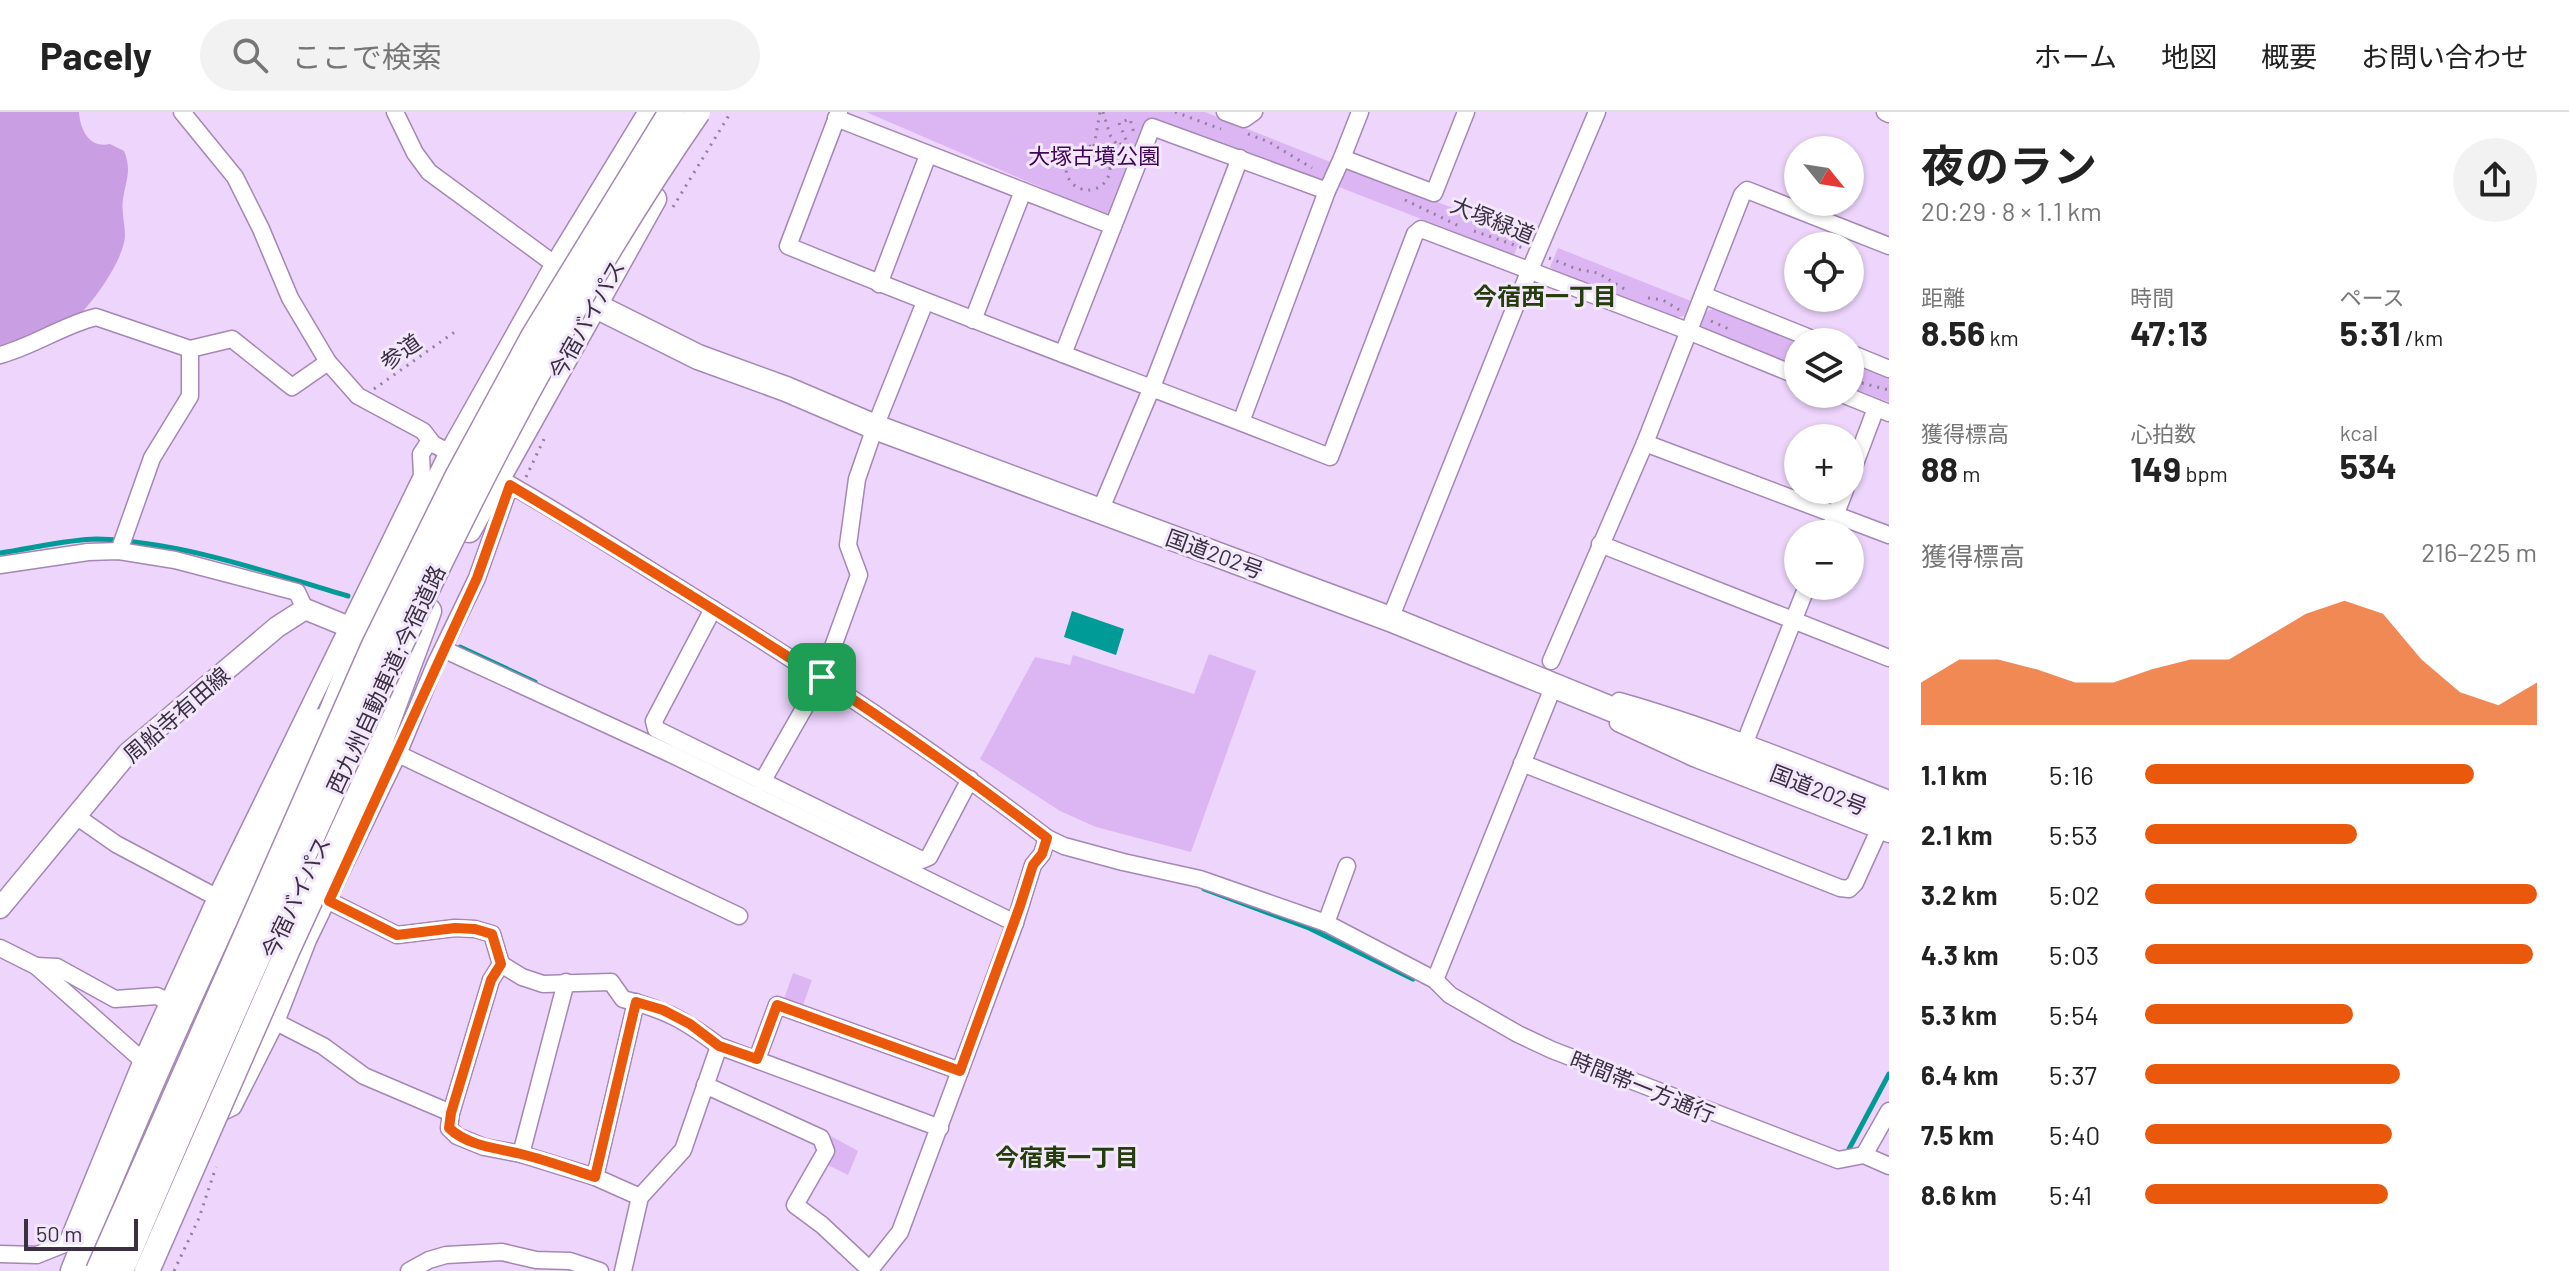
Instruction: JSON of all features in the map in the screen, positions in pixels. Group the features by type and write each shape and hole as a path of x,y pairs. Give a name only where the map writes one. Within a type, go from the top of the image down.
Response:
{"highway":[{"name":"西九州自動車道;今宿道路","path":"98,1271 387,617 457,477 534,335 671,112"},
{"name":"西九州自動車道;今宿道路","path":"121,1271 395,654 475,490 550,348 698,112"},
{"name":"今宿バイパス","path":"133,1271 261,971 429,611 503,481 644,215 708,112"},
{"name":"今宿バイパス","path":"90,1271 307,772 357,628 442,448 557,266 643,115"},
{"name":"国道202号","path":"557,266 594,305 698,357 786,389 875,427 1554,678 1886,827"},
{"path":"147,1271 368,775 429,611"},
{"path":"73,1271 188,998 293,777 357,628"}],"main road":[{"path":"305,609 357,628"},
{"name":"周船寺有田線","path":"0,908 128,753 277,627 305,609"}],"street":[{"name":"時間帯一方通行","path":"182,112 235,177 290,298 328,362 358,396 423,431 442,448 503,481 822,677 970,779 1047,838 1064,846 1123,862 1200,879 1326,923 1435,980 1450,995 1552,1050 1838,1160 1864,1155"},
{"path":"395,112 415,153 429,172 557,266"},
{"path":"1225,112 1244,119 1254,112"},
{"path":"1241,422 1327,191 1360,112"},
{"path":"1342,158 1434,193 1466,112"},
{"path":"1390,619 1529,272 1597,112"},
{"path":"1113,226 928,155 838,115 788,246 925,302 1330,457 1415,234 1421,229 1529,272 1691,324 1784,369"},
{"path":"1063,354 1152,127 1327,191"},
{"path":"879,284 928,155"},
{"path":"1100,511 1152,387 1240,158"},
{"path":"1435,980 1522,763 1600,544 1645,443 1742,195 1747,190 1889,246"},
{"path":"973,320 1023,191"},
{"path":"1703,295 1785,328"},
{"path":"762,782 822,677 859,575 848,545 857,479 925,302"},
{"path":"0,355 21,349 81,320 96,317 190,349 232,339 292,387 328,362"},
{"path":"119,551 152,458 190,396 190,349"},
{"path":"1864,359 1889,369"},
{"path":"1864,403 1883,410 1864,449"},
{"path":"1645,443 1889,535"},
{"path":"199,1117 217,1115 233,1107 276,1022 308,940 398,754 477,578 503,481"},
{"path":"1834,520 1840,504"},
{"path":"1600,544 1889,658"},
{"path":"0,565 88,552 119,551 175,560 297,592 305,609"},
{"path":"1745,742 1802,600"},
{"path":"713,609 654,721 656,729 922,860 929,857 970,779"},
{"path":"0,1254 37,1255 67,1243 142,1060 216,897 357,628"},
{"path":"443,649 671,754 1015,923"},
{"path":"1554,678 1745,742 1889,799"},
{"path":"398,754 739,916"},
{"path":"1522,763 1840,888 1849,889 1855,883 1886,827"},
{"path":"76,816 116,844 216,897"},
{"path":"705,1085 821,1138 826,1151 795,1205 822,1225 870,1271 900,1232 1015,923 1033,865 1042,854 1047,838"},
{"path":"1326,923 1347,866"},
{"path":"329,901 397,935 455,928 492,934 501,964 522,977 543,984 611,982 623,999 663,1010 719,1046 940,1128"},
{"path":"0,948 36,966 142,1060"},
{"path":"501,964 491,980 449,1128 457,1136 484,1147 521,1154 595,1177 640,1197"},
{"path":"36,966 57,967 115,999 157,996 169,1002"},
{"path":"521,1154 566,982"},
{"path":"595,1177 636,1002"},
{"path":"757,1059 777,1005 960,1071"},
{"path":"276,1022 323,1046 364,1076 451,1113"},
{"path":"623,1271 640,1197 683,1150 719,1046"},
{"path":"1889,1111 1864,1155 1889,1166"},
{"path":"136,1164 174,1179"},
{"path":"409,1271 446,1255 502,1252 536,1260 570,1261 600,1271"}],"path":[{"path":"1101,112 1118,146 1126,140 1119,123 1130,119 1137,139 1147,142"},
{"path":"1094,146 1101,112"},
{"path":"1175,112 1216,128 1231,129"},
{"path":"1242,132 1269,142 1320,172 1335,174"},
{"path":"1094,146 1108,157 1110,174 1099,188 1082,190 1068,179 1066,162 1077,148 1094,146"},
{"path":"1078,196 1082,190"},
{"name":"大塚緑道","path":"1399,197 1463,228"},
{"name":"大塚緑道","path":"1471,230 1577,269 1598,273 1631,292"},
{"path":"1645,298 1663,300 1691,324 1715,322 1730,330"},
{"name":"参道","path":"374,389 456,331"},
{"path":"1864,384 1889,390"}],"green space":[{"name":"大塚古墳公園","path":"866,112 1205,112 1333,163 1328,177 1320,181 1157,119 1144,123 1109,213 1104,215"},
{"path":"1353,169 1522,235 1514,255 1339,187 1345,171"},
{"path":"1558,248 1691,301 1684,316 1676,318 1557,272 1550,267"},
{"path":"1713,309 1784,337 1784,362 1703,330 1701,325 1705,312"},
{"path":"1864,367 1889,377 1889,402 1864,392"},
{"path":"1209,654 1256,671 1191,852 1096,827 1060,811 980,759 1035,657 1070,665 1073,655 1194,694"},
{"path":"793,973 812,980 803,1005 784,999"},
{"path":"831,1136 858,1151 848,1175 828,1165 834,1148"}],"shaded area":[{"path":"0,112 79,112 87,137 97,144 110,144 124,151 128,170 123,204 123,245 101,289 79,315 11,344 0,345"},
{"path":"1072,611 1124,629 1116,655 1064,637"}],"waterway":[{"path":"0,553 86,539 129,541 193,552 348,596"},
{"path":"460,647 535,682"},
{"path":"1204,889 1309,928 1413,979"},
{"path":"1849,1149 1889,1074"}],"district":[{"name":"今宿西一丁目","path":"1545,295"},
{"name":"今宿東一丁目","path":"1067,1156"}],"route":[{"path":"510,485 822,677 941,758 1047,838 1042,854 1033,865 960,1071 777,1005 757,1059 719,1046 690,1024 663,1010 636,1002 595,1177 521,1154 484,1147 457,1136 449,1128 451,1113 491,980 501,964 492,934 455,928 397,935 329,901 477,578 510,485"}]}
